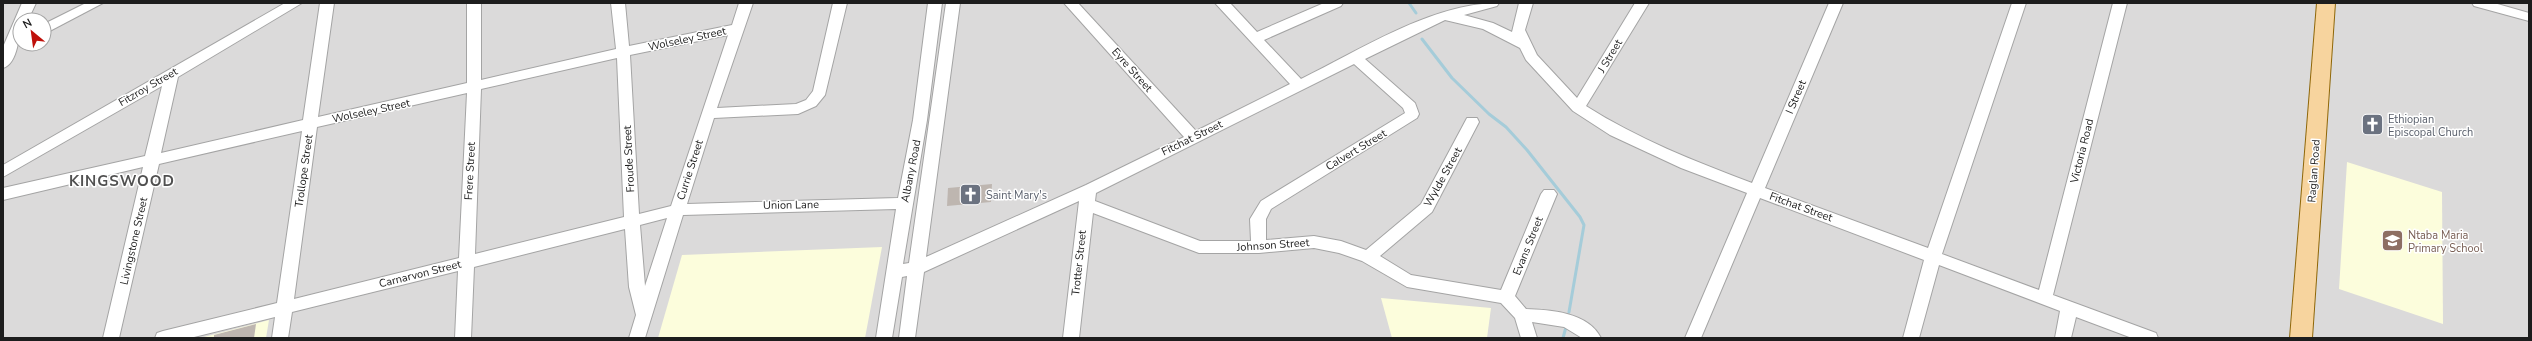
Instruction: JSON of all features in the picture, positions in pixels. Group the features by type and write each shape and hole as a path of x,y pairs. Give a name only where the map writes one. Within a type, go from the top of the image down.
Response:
{"main road":[{"name":"Raglan Road","path":"2301,338 2326,3"}],"street":[{"path":"52,26 96,3"},
{"name":"Fitzroy Street","path":"3,172 295,3"},
{"name":"Trollope Street","path":"280,338 327,3"},
{"name":"Frere Street","path":"463,338 474,88 474,3"},
{"name":"Froude Street","path":"618,3 624,52 632,220 639,300 644,314"},
{"name":"Currie Street","path":"637,338 708,113 739,28 746,3"},
{"path":"708,113 798,110 812,103 820,92 840,3"},
{"name":"Albany Road","path":"884,338 905,202 920,120 936,3"},
{"name":"Albany Road","path":"907,338 918,268 953,3"},
{"name":"Eyre Street","path":"1071,3 1193,137"},
{"path":"1222,3 1299,86"},
{"path":"1256,38 1314,7 1336,3"},
{"name":"Fitchat Street","path":"894,272 918,268 1091,188 1299,86 1354,57 1443,16 1492,3"},
{"name":"Fitchat Street","path":"1526,3 1518,30 1523,44 1539,67 1578,108 1636,142 1756,191 2044,300 2150,338"},
{"name":"J Street","path":"1578,108 1642,3"},
{"name":"I Street","path":"1693,338 1836,3"},
{"path":"1911,338 1933,257 2019,3"},
{"name":"Victoria Road","path":"2044,300 2120,3"},
{"path":"2479,3 2529,17"},
{"path":"1443,16 1471,19 1495,27 1523,44"},
{"name":"Wolseley Street","path":"3,194 474,88 624,52 739,28"},
{"path":"3,63 10,48"},
{"name":"Calvert Street","path":"1259,247 1258,218 1259,212 1266,205 1412,114 1410,106 1354,57"},
{"name":"Livingstone Street","path":"111,338 172,73"},
{"path":"920,120 938,119"},
{"name":"Wylde Street","path":"1368,256 1427,208 1472,122"},
{"name":"Trotter Street","path":"1071,338 1086,204 1091,188"},
{"name":"Evans Street","path":"1506,297 1549,194"},
{"name":"Union Lane","path":"677,210 905,202"},
{"name":"Johnson Street","path":"1086,204 1199,247 1259,247 1314,242 1341,247 1368,256 1406,282 1506,297"},
{"name":"Carnarvon Street","path":"163,338 677,210"},
{"path":"1506,297 1522,315 1529,338"},
{"path":"2063,338 2069,309"},
{"path":"1522,315 1558,317 1573,321 1584,328 1594,338"}],"shaded area":[{"path":"3,3 2529,3 2529,338 3,338"},
{"name":"Ntaba Maria Primary School","path":"2347,162 2442,192 2443,324 2339,289"},
{"path":"882,247 865,338 658,338 682,255"},
{"path":"1381,298 1491,308 1487,338 1392,338"},
{"path":"269,320 266,338 200,338"}],"building":[{"name":"Saint Mary's","path":"992,184 991,202 947,206 948,188"},
{"path":"256,324 254,338 214,338 214,335"}],"waterway":[{"path":"1409,3 1416,13"},
{"path":"1422,39 1452,78 1489,114 1506,127 1527,150 1580,217 1584,225 1569,312"},
{"path":"1563,338 1566,327"}],"place":[{"name":"Ethiopian Episcopal Church","path":"2372,125"},
{"name":"Saint Mary's","path":"970,195"},
{"name":"Ntaba Maria Primary School","path":"2392,241"}],"district":[{"name":"KINGSWOOD","path":"122,181"}]}
